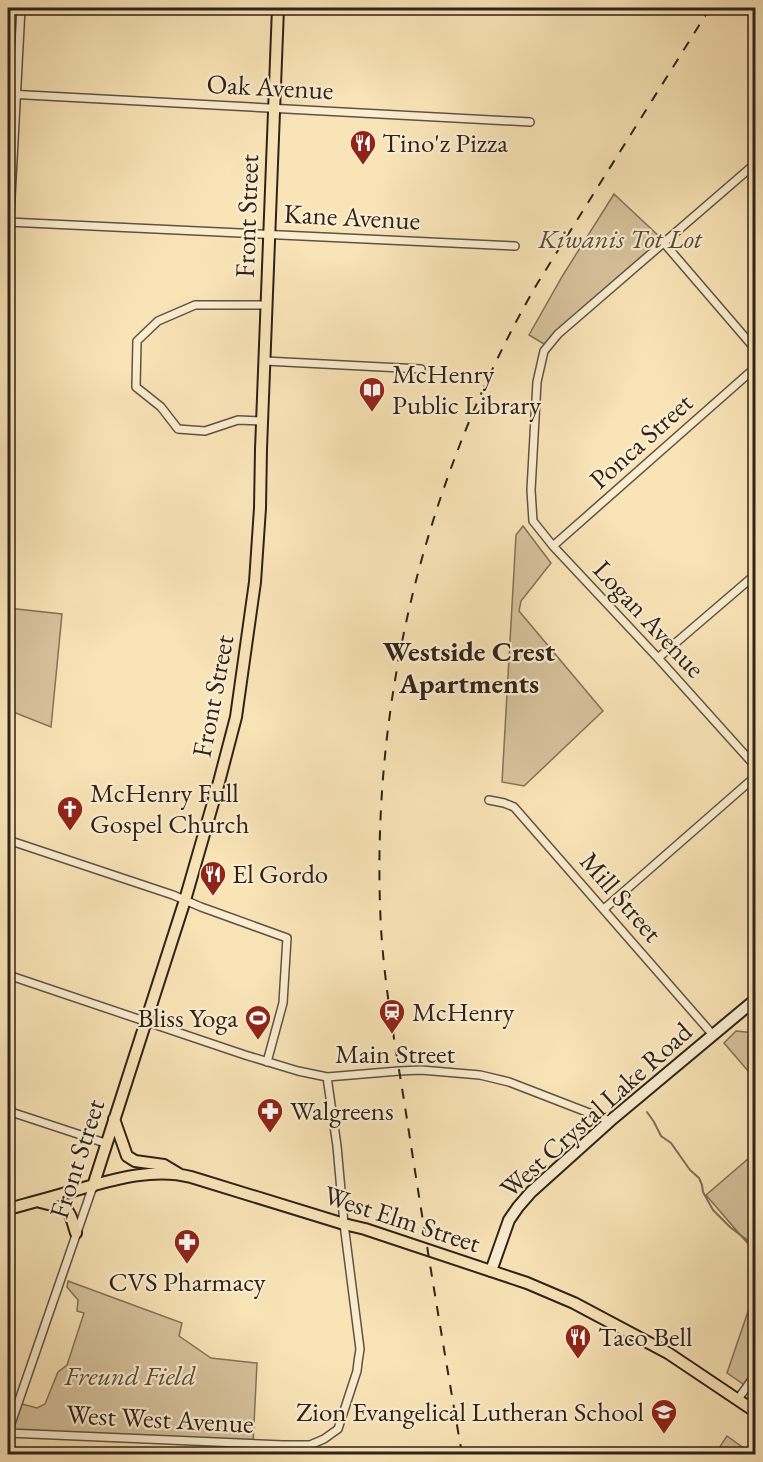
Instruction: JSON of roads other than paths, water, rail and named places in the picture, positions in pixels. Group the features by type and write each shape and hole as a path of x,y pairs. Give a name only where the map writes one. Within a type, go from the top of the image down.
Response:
{"main road":[{"name":"Front Street","path":"93,1186 185,900 236,717 255,582 260,508 278,8"},
{"path":"114,1118 127,1156 135,1161 164,1165 179,1174"},
{"name":"West Elm Street","path":"8,1209 146,1174 179,1174 365,1229 527,1282 608,1320 668,1353 738,1400 754,1406"},
{"path":"36,1202 68,1210 76,1233"}],"street":[{"path":"8,254 12,94 21,8"},
{"name":"Oak Avenue","path":"12,94 530,122"},
{"name":"Logan Avenue","path":"756,163 558,334 544,351 537,382 531,490 533,521 756,767"},
{"name":"Kane Avenue","path":"8,222 515,246"},
{"path":"664,243 756,350"},
{"path":"262,421 238,420 205,431 178,429 161,407 136,387 137,341 158,321 195,305 266,305"},
{"path":"265,360 421,369"},
{"name":"Ponca Street","path":"554,546 756,367"},
{"path":"658,658 756,574"},
{"path":"604,909 756,776"},
{"name":"Mill Street","path":"489,801 504,802 514,807 713,1035"},
{"path":"8,840 173,895 286,938 283,1003 267,1062"},
{"name":"Main Street","path":"8,975 267,1062 327,1077 421,1070 480,1075 509,1082 610,1121"},
{"name":"West Crystal Lake Road","path":"491,1271 509,1220 531,1192 610,1121 756,999"},
{"path":"327,1077 337,1146 344,1224"},
{"path":"8,1111 105,1143"},
{"name":"Front Street","path":"8,1433 93,1186"},
{"name":"West West Avenue","path":"8,1433 283,1446 310,1445 324,1439 338,1429 357,1371 360,1350 344,1224"},
{"path":"738,1400 756,1374"},
{"path":"282,1455 283,1446"}],"waterway":[{"path":"647,1112 661,1136 671,1143 690,1170 699,1178 703,1192 713,1210 756,1247"}],"railway":[{"path":"462,1454 396,1052 383,953 380,844 385,760 396,677 412,595 435,514 464,435 498,358 537,284 710,8"}],"place":[{"name":"Tino'z Pizza","path":"363,166"},
{"name":"McHenry Public Library","path":"372,413"},
{"name":"McHenry Full Gospel Church","path":"70,832"},
{"name":"El Gordo","path":"213,897"},
{"name":"McHenry","path":"392,1035"},
{"name":"Bliss Yoga","path":"258,1041"},
{"name":"Walgreens","path":"270,1134"},
{"name":"CVS Pharmacy","path":"187,1265"},
{"name":"Taco Bell","path":"578,1360"},
{"name":"Zion Evangelical Lutheran School","path":"664,1435"}],"district":[{"name":"Westside Crest Apartments","path":"469,667"}],"park label":[{"name":"Kiwanis Tot Lot","path":"620,239"},
{"name":"Freund Field","path":"130,1376"}]}
